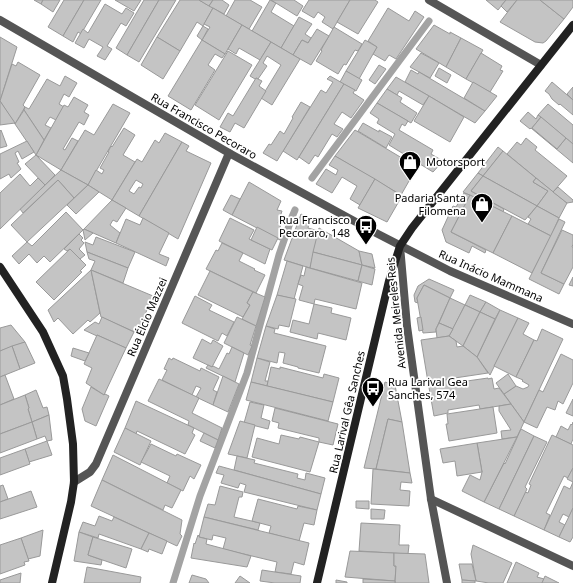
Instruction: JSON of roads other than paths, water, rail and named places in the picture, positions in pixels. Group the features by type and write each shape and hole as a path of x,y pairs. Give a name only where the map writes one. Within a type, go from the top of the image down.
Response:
{"street":[{"path":"429,0 541,65"},
{"name":"Rua Francisco Pecoraro","path":"0,20 229,153 400,246"},
{"name":"Avenida Meireles Reis","path":"447,583 431,499 407,326 400,246 412,228 573,25"},
{"name":"Rua Élcio Mazzei","path":"74,482 90,472 96,464 229,153"},
{"name":"Rua Inácio Mammana","path":"400,246 450,271 573,324"},
{"name":"Rua Larival Gêa Sanches","path":"317,583 390,281 400,246"},
{"path":"0,267 43,332 63,376 68,399 73,444 74,482 71,502 52,583"},
{"path":"431,499 573,566"}],"waterway":[{"path":"312,178 429,21"},
{"path":"173,583 200,496 247,373 279,255 295,210"}],"place":[{"name":"Motorsport","path":"410,182"},
{"name":"Padaria Santa Filomena","path":"482,224"},
{"name":"Rua Francisco Pecoraro, 148","path":"366,246"},
{"name":"Rua Larival Gea Sanches, 574","path":"373,408"}]}
